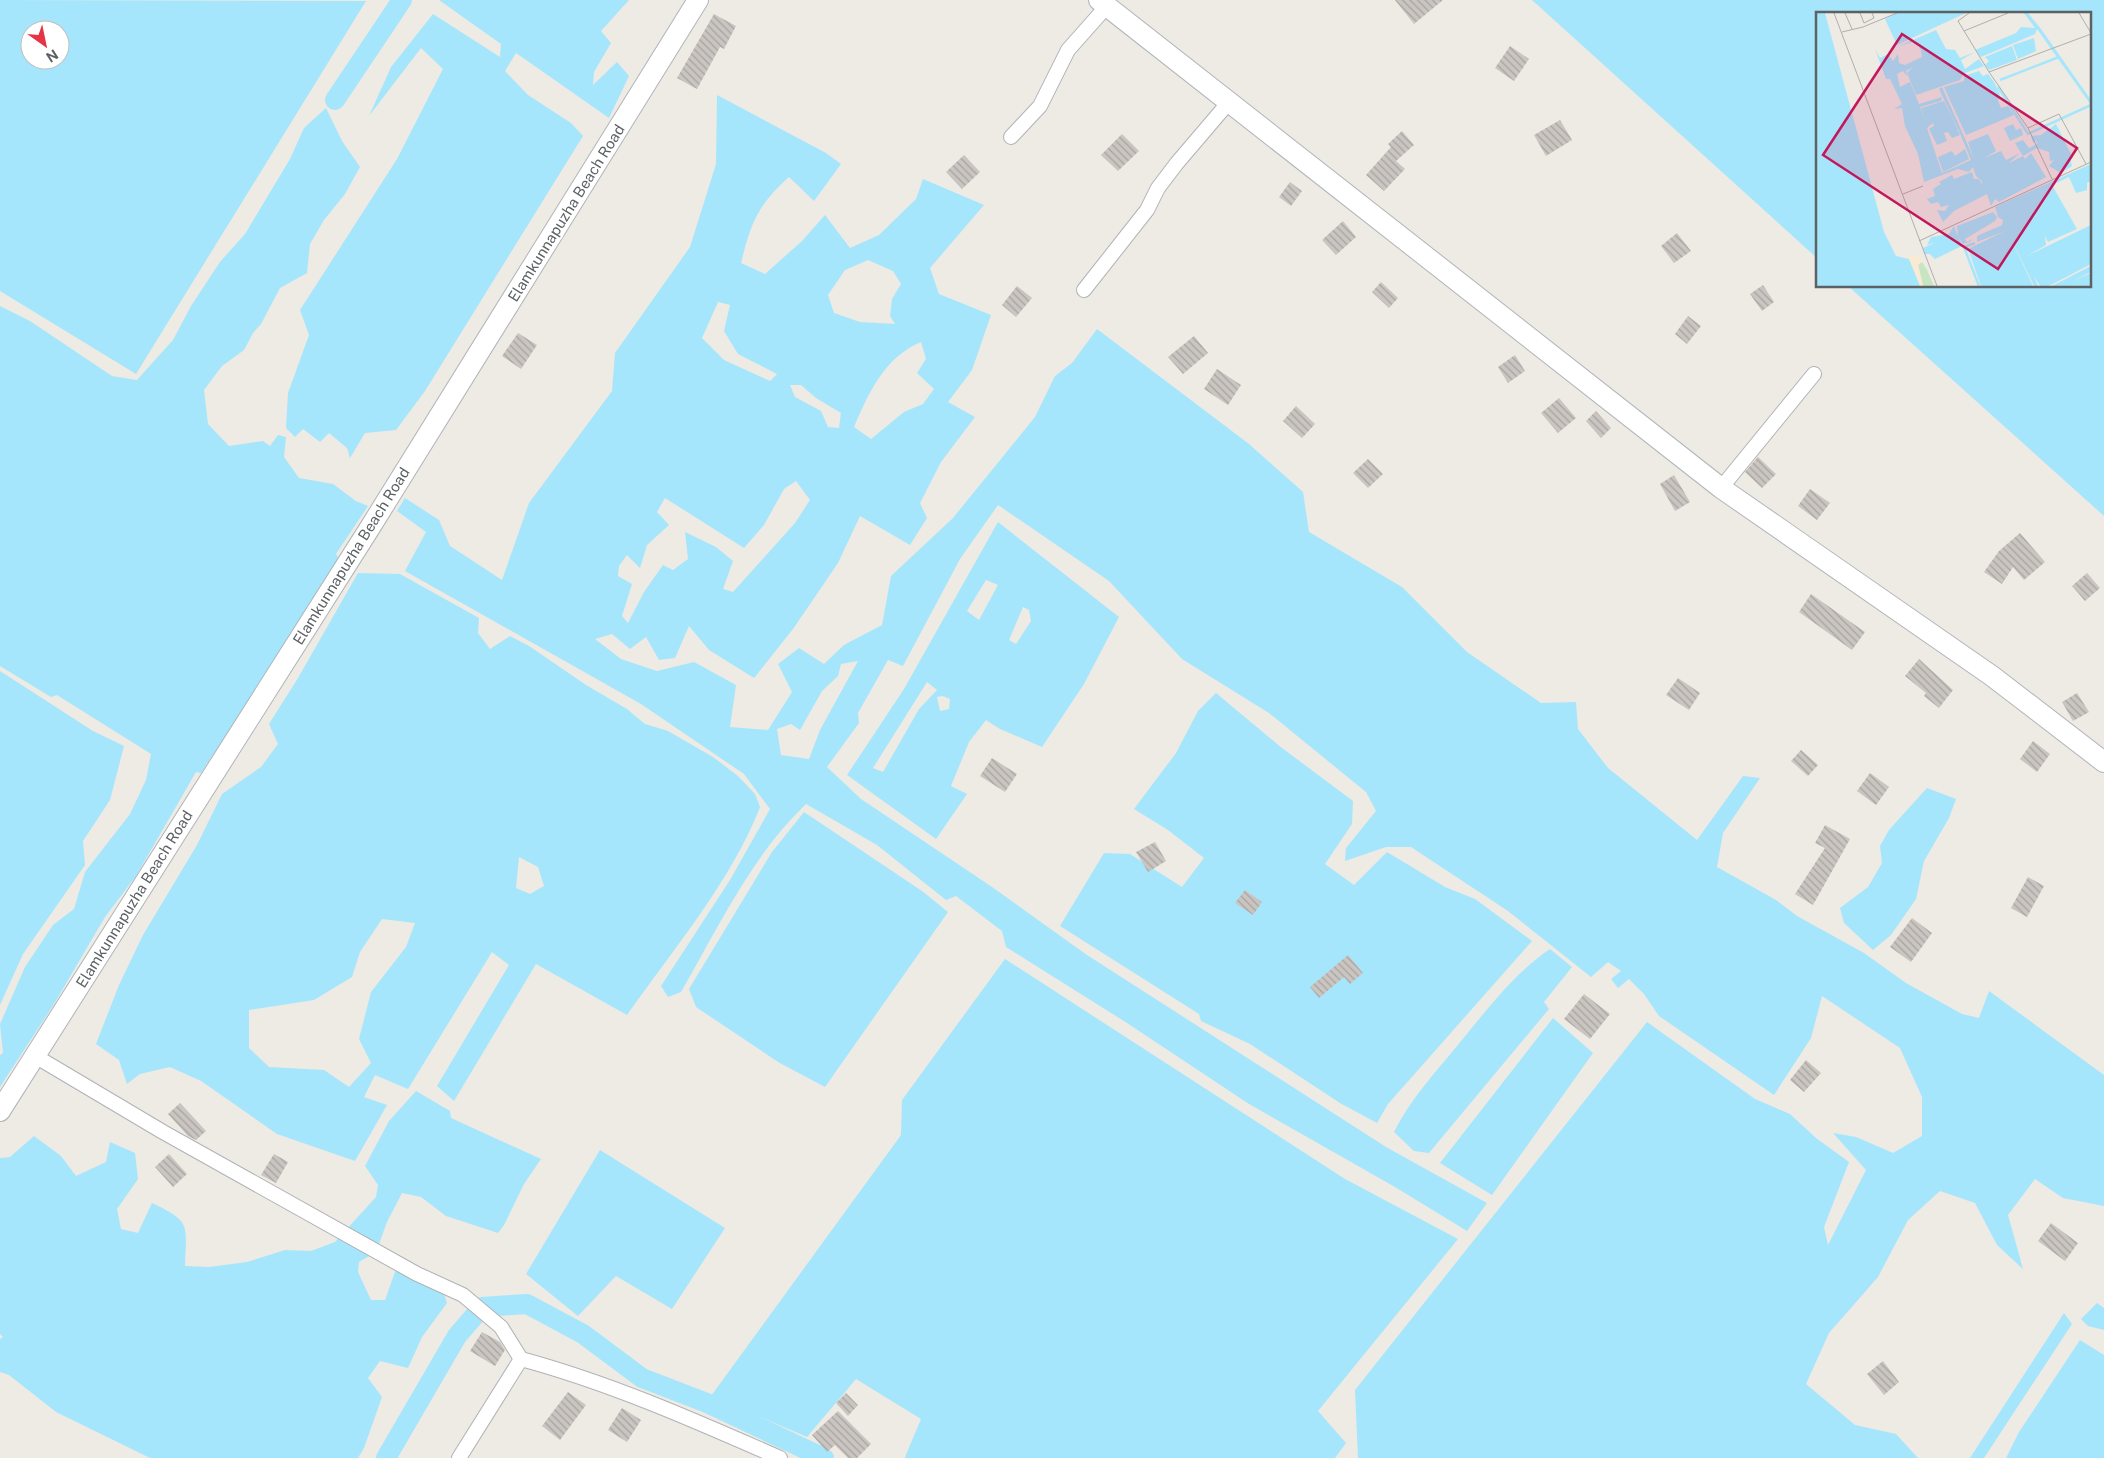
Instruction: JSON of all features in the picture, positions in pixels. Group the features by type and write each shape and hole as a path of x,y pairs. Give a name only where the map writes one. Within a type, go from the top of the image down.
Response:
{"main road":[{"name":"Elamkunnapuzha Beach Road","path":"0,1111 376,518 698,0"},
{"path":"1103,3 1721,488 1992,676 2104,762"}],"street":[{"path":"1011,137 1040,106 1068,50 1103,3"},
{"path":"1084,290 1147,210 1158,188 1177,163 1230,102"},
{"path":"1721,488 1814,374"},
{"path":"34,1056 163,1132 417,1274 463,1295 501,1328 521,1359 560,1370 658,1406 780,1458"},
{"path":"459,1458 521,1359"}],"water":[{"path":"0,0 366,1 136,374 0,291"},
{"path":"439,0 629,0 601,31 611,43 594,72 593,85 617,62 629,76 609,118 516,53 505,71 528,95 571,123 583,136 425,391 396,430 365,433 350,458 347,448 329,433 320,442 303,429 295,437 286,428 288,393 309,335 300,310 397,159 443,69 421,48 369,116 391,67 433,14 500,57 501,44"},
{"path":"1532,0 2104,0 2104,516 1850,288 2092,288 2092,12 1816,12 1816,257"},
{"path":"717,95 826,153 841,164 814,201 789,177 762,206 752,226 741,263 765,274 802,241 825,215 850,248 879,235 916,199 923,179 984,205 930,268 939,294 991,315 972,370 948,402 975,417 941,462 920,503 927,518 910,545 860,516 838,563 793,629 754,678 709,650 689,626 675,658 659,660 646,637 630,649 612,634 595,639 621,659 657,671 694,662 736,685 730,727 768,730 792,692 778,664 799,648 824,664 844,645 882,625 891,576 953,518 1035,417 1055,376 1072,363 1097,329 1249,444 1303,492 1309,532 1402,587 1467,652 1541,703 1576,702 1578,729 1608,768 1697,840 1743,776 1760,778 1723,833 1717,867 1776,900 1797,916 1864,953 1906,983 1962,1014 1979,1018 1989,991 2104,1075 2104,1206 2063,1198 2035,1179 2008,1215 2023,1269 1997,1245 1975,1203 1940,1191 1908,1220 1878,1277 1829,1333 1806,1384 1855,1425 1896,1434 1918,1458 1358,1458 1355,1390 1647,1022 1755,1099 1790,1114 1816,1138 1849,1162 1824,1227 1828,1245 1866,1170 1833,1133 1856,1137 1893,1153 1922,1136 1922,1097 1900,1048 1822,996 1811,1038 1774,1095 1659,1016 1644,994 1629,979 1618,988 1611,979 1621,971 1608,962 1591,977 1508,911 1411,847 1386,847 1345,861 1346,848 1376,811 1366,792 1269,713 1182,659 1109,581 998,505 960,559 903,666 888,660 858,713 859,723 827,767 861,799 992,887 1087,955 1386,1147 1487,1203 1467,1231 1395,1187 1249,1104 1127,1023 1006,947 1002,931 956,896 946,900 877,845 806,804 787,824 752,869 681,992 668,997 661,986 730,880 770,809 744,774 641,704 405,571 426,532 397,511 405,498 439,520 450,546 502,580 529,503 612,391 615,353 690,247 716,164","holes":["868,260 893,271 901,284 892,299 890,316 895,324 860,322 834,313 828,295 845,270","718,302 730,305 724,331 738,354 777,374 770,381 724,360 702,338","921,342 926,359 917,373 934,389 923,404 904,412 871,439 854,427 872,389 888,366 897,357","790,385 801,385 816,398 841,413 839,428 828,427 821,411 795,397","796,481 810,500 795,523 733,592 723,589 733,561 716,547 685,532 688,559 673,570 663,565 644,592 628,623 622,616 632,584 618,576 619,566 627,555 640,568 647,545 669,525 657,512 665,498 744,548 764,525 784,489","858,661 820,730 809,759 781,755 777,729 791,724 800,730 822,691 838,676 841,664"]},
{"path":"326,108 342,141 360,167 345,194 324,220 310,244 307,273 280,288 261,324 253,333 244,350 222,366 204,390 208,424 229,446 263,441 270,446 278,435 286,437 284,457 299,478 333,484 356,501 368,506 336,554 341,562 231,728 232,730 225,737 201,773 196,772 136,876 105,917 54,1004 0,1087 0,1055 3,1053 0,1024 25,967 53,925 74,909 85,872 130,814 146,780 151,754 57,695 51,697 0,666 0,306 30,321 112,376 137,380 173,340 191,306 220,262 245,234 290,159 304,128"},
{"path":"998,522 1119,617 1084,684 1042,747 1000,729 986,720 969,742 951,786 967,794 936,839 847,775 904,689","holes":["986,580 998,585 979,620 967,611","1023,607 1029,610 1031,621 1016,644 1009,640","927,682 937,690 919,709 883,772 873,768","943,696 950,699 949,709 940,711 937,697"]},
{"path":"358,573 400,574 479,618 478,633 490,649 510,636 529,646 586,685 627,709 645,724 668,731 713,757 738,776 755,794 760,807 734,861 717,888 627,1015 536,964 454,1101 437,1086 509,965 492,952 408,1089 375,1075 364,1097 387,1105 355,1161 277,1134 201,1081 170,1067 140,1074 127,1084 119,1060 96,1044 119,985 143,935 197,845 222,794 261,767 278,744 269,724 298,678","holes":["519,857 538,867 544,886 530,894 516,888","382,919 415,923 406,947 371,992 359,1039 371,1063 349,1087 324,1070 269,1067 249,1048 249,1010 314,1000 352,977 360,952"]},
{"path":"0,671 93,731 124,746 110,800 83,841 85,865 23,954 0,1005"},
{"path":"1216,693 1282,748 1353,801 1352,824 1325,864 1354,885 1387,852 1445,887 1475,899 1532,941 1388,1104 1377,1123 1340,1103 1250,1044 1201,1021 1199,1014 1060,926 1104,853 1130,854 1182,887 1204,858 1168,830 1134,809 1176,753 1198,711"},
{"path":"1927,788 1956,799 1949,818 1924,861 1916,899 1891,935 1873,950 1844,923 1840,908 1868,887 1882,863 1880,846 1889,830"},
{"path":"804,812 922,891 948,912 825,1087 778,1062 696,1007 689,989 772,852"},
{"path":"1550,949 1572,967 1544,1002 1549,1009 1429,1153 1414,1151 1394,1132 1407,1109 1500,994 1524,970"},
{"path":"1005,959 1345,1179 1458,1239 1318,1411 1346,1443 1335,1458 906,1458 921,1419 856,1379 807,1437 711,1396 901,1135 902,1100"},
{"path":"1553,1018 1593,1053 1492,1195 1440,1163"},
{"path":"416,1091 450,1111 451,1118 541,1159 524,1184 504,1225 498,1233 446,1216 421,1197 402,1193 387,1222 376,1252 359,1262 358,1272 371,1300 385,1300 400,1258 430,1275 440,1287 447,1303 422,1337 408,1368 380,1361 368,1378 382,1397 364,1448 358,1458 150,1458 56,1412 9,1375 0,1372 0,1339 3,1337 0,1334 0,1158 10,1157 34,1136 61,1156 76,1176 106,1162 110,1142 135,1153 138,1179 117,1209 121,1229 138,1233 152,1203 174,1215 184,1226 186,1233 185,1266 209,1267 247,1262 285,1250 311,1251 335,1242 376,1197 378,1185 365,1166 389,1121"},
{"path":"600,1150 725,1228 672,1309 616,1276 578,1316 526,1274"},
{"path":"2097,1303 2104,1308 2104,1330 2088,1326 2081,1319"},
{"path":"2064,1313 2072,1324 1984,1458 1970,1458"},
{"path":"2080,1340 2104,1355 2104,1458 2006,1458 2019,1432"}],"building":[{"path":"1395,0 1443,0 1414,24"},
{"path":"714,14 736,26 724,49 720,47 697,89 677,78"},
{"path":"1510,46 1529,59 1514,81 1495,68"},
{"path":"1560,120 1572,140 1546,156 1534,135"},
{"path":"1402,131 1414,145 1396,161 1405,169 1384,191 1366,175 1391,147 1388,144"},
{"path":"1122,134 1139,151 1118,171 1101,155"},
{"path":"964,155 980,172 962,189 946,172"},
{"path":"1290,182 1302,191 1291,206 1279,197"},
{"path":"1343,221 1356,237 1336,255 1322,240"},
{"path":"1677,233 1691,251 1674,263 1661,246"},
{"path":"1381,282 1398,298 1389,308 1372,292"},
{"path":"1763,285 1774,302 1762,311 1750,294"},
{"path":"1017,286 1032,298 1016,317 1002,305"},
{"path":"1688,316 1701,326 1687,344 1675,334"},
{"path":"518,333 537,345 521,369 502,356"},
{"path":"1194,336 1208,353 1183,374 1168,357"},
{"path":"1515,355 1525,371 1508,383 1498,367"},
{"path":"1217,369 1241,385 1228,405 1204,389"},
{"path":"1559,398 1576,418 1558,433 1541,413"},
{"path":"1296,406 1315,424 1302,438 1283,421"},
{"path":"1596,411 1611,428 1601,438 1586,421"},
{"path":"1758,457 1776,474 1762,488 1745,472"},
{"path":"1368,459 1383,474 1368,488 1353,473"},
{"path":"1674,475 1690,502 1675,511 1660,484"},
{"path":"1810,489 1830,503 1817,520 1798,506"},
{"path":"2020,533 2045,562 2024,580 2013,567 2002,584 1984,572 1999,551"},
{"path":"2087,573 2100,588 2085,601 2072,586"},
{"path":"1811,594 1865,632 1852,650 1799,612"},
{"path":"1919,659 1953,690 1939,708 1924,696 1926,693 1905,676"},
{"path":"1678,678 1700,693 1689,710 1666,695"},
{"path":"2077,693 2089,712 2073,721 2062,702"},
{"path":"2033,741 2050,754 2037,772 2020,759"},
{"path":"1801,750 1818,765 1808,776 1791,761"},
{"path":"992,758 1017,774 1005,792 980,776"},
{"path":"1870,773 1889,787 1876,805 1857,791"},
{"path":"1825,825 1850,839 1813,905 1795,894 1825,848 1815,843"},
{"path":"1155,842 1166,861 1148,872 1136,852"},
{"path":"2028,877 2044,886 2027,917 2011,908"},
{"path":"1245,890 1262,902 1253,915 1235,903"},
{"path":"1912,918 1932,933 1911,962 1890,947"},
{"path":"1348,955 1363,973 1350,984 1344,977 1319,998 1310,987"},
{"path":"1584,994 1610,1014 1590,1039 1564,1019"},
{"path":"1806,1060 1821,1073 1804,1092 1790,1080"},
{"path":"180,1103 206,1131 196,1140 188,1136 168,1114"},
{"path":"169,1154 187,1174 173,1187 155,1167"},
{"path":"274,1154 288,1162 276,1183 261,1175"},
{"path":"2051,1223 2078,1243 2065,1261 2038,1241"},
{"path":"482,1332 500,1342 505,1350 495,1366 470,1351"},
{"path":"1883,1361 1899,1382 1884,1395 1867,1374"},
{"path":"568,1392 586,1405 560,1440 542,1426"},
{"path":"846,1393 858,1405 848,1416 836,1403"},
{"path":"622,1408 641,1420 627,1442 608,1430"},
{"path":"838,1411 871,1444 857,1458 848,1458 835,1445 827,1452 812,1435"}],"waterway":[{"path":"335,100 402,0"},
{"path":"386,1458 457,1336 482,1307 527,1304 583,1334 642,1378 707,1403 824,1458"}]}
